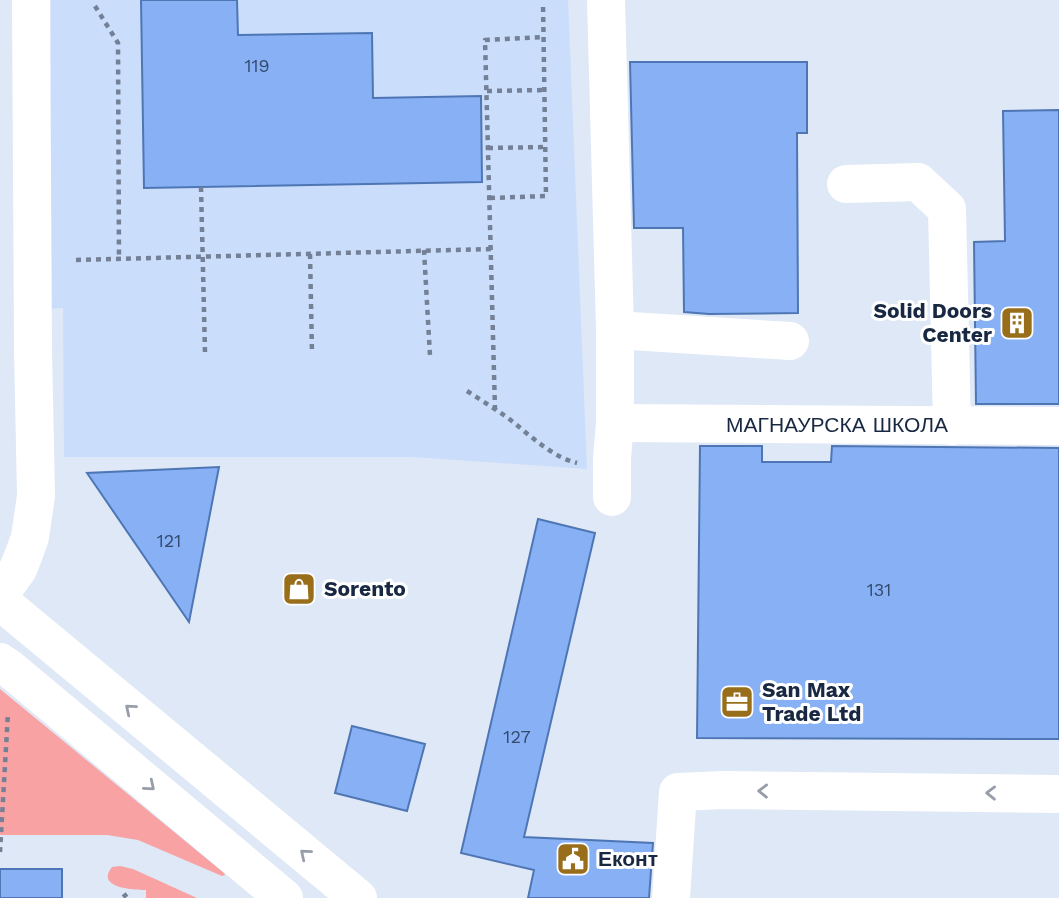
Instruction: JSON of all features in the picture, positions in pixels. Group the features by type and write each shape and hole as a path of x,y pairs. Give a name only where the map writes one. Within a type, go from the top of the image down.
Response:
{"main road":[{"path":"0,594 13,577 24,554 30,537 36,496 31,0"},
{"path":"606,0 615,330 612,498"},
{"path":"846,184 918,182 947,209 952,426"},
{"path":"615,330 789,341"},
{"name":"МАГНАУРСКА ШКОЛА","path":"614,441 952,426 1059,426"},
{"path":"0,601 358,898"},
{"path":"0,662 284,898"},
{"path":"671,898 678,792 724,790 1059,794"}],"path":[{"path":"490,198 546,196 543,3"},
{"path":"95,6 118,43 119,259"},
{"path":"495,410 485,40 544,37"},
{"path":"487,90 545,90"},
{"path":"488,148 546,147"},
{"path":"201,187 205,352"},
{"path":"76,260 491,249"},
{"path":"424,250 430,356"},
{"path":"310,254 312,353"},
{"path":"467,391 565,460 583,464 614,441"},
{"path":"0,852 8,713"},
{"path":"123,897 131,891"}],"shaded area":[{"path":"51,0 568,0 587,469 413,457 64,457 63,308 48,309"},
{"path":"0,689 225,875 138,840 107,835 0,835"},
{"path":"112,867 133,869 197,898 146,898 146,890 112,884 108,874"}],"building":[{"path":"141,0 237,0 238,35 372,33 373,98 481,96 482,182 144,188"},
{"path":"630,62 807,62 807,133 797,133 798,313 684,312 683,228 634,228"},
{"name":"Solid Doors Center","path":"1059,110 1059,404 976,404 974,242 1005,241 1003,111"},
{"path":"700,446 762,446 762,462 831,462 832,446 1059,448 1059,739 697,738"},
{"path":"219,467 189,622 87,473"},
{"path":"538,519 595,533 524,837 653,843 649,898 528,898 534,870 461,853"},
{"path":"352,726 425,744 407,811 335,793"},
{"path":"0,869 62,869 62,898 0,898"}],"place":[{"name":"Solid Doors Center","path":"1017,323"},
{"name":"Sorento","path":"299,589"},
{"name":"San Max Trade Ltd","path":"737,702"},
{"name":"Еконт","path":"573,859"}]}
